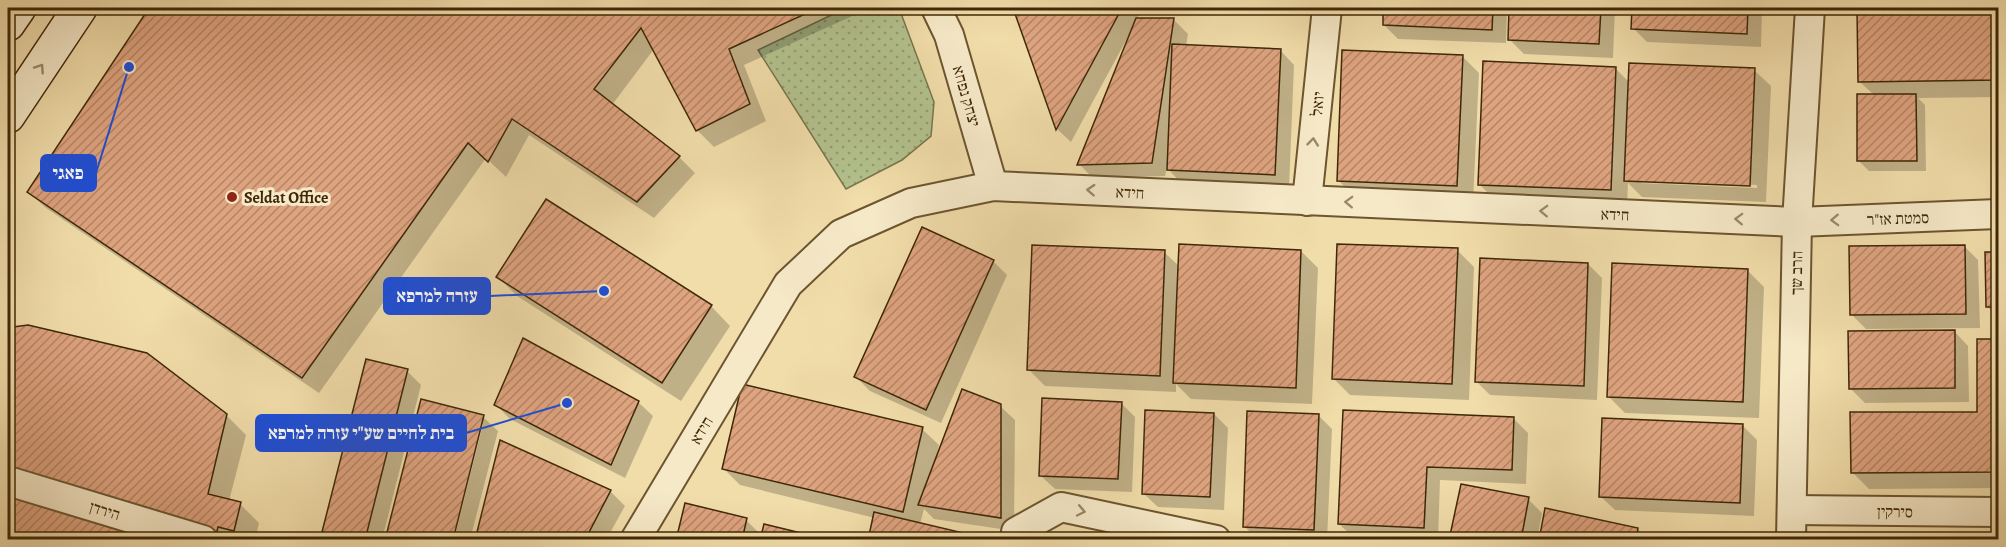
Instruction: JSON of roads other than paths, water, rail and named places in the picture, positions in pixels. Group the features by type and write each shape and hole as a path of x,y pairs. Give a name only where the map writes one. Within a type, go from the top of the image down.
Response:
{"street":[{"path":"8,24 19,8"},
{"path":"8,116 80,8"},
{"name":"יצחק נפחא","path":"936,8 949,35 993,186"},
{"name":"יואל","path":"1307,201 1327,8"},
{"name":"הרב שך","path":"1791,540 1797,222 1810,8"},
{"name":"חידא","path":"635,540 788,284 841,234 911,203 993,186 1797,222"},
{"name":"סמטת אז\"ר","path":"1797,222 1998,214"},
{"name":"הירדן","path":"8,480 203,540"},
{"path":"1015,540 1016,532 1061,507 1216,540"},
{"name":"סירקין","path":"1792,510 1998,512"}],"place":[{"name":"פאגי","path":"129,67"},
{"name":"Seldat Office","path":"232,197"},
{"name":"עזרה למרפא","path":"604,291"},
{"name":"בית לחיים שע\"י עזרה למרפא","path":"567,403"}]}
